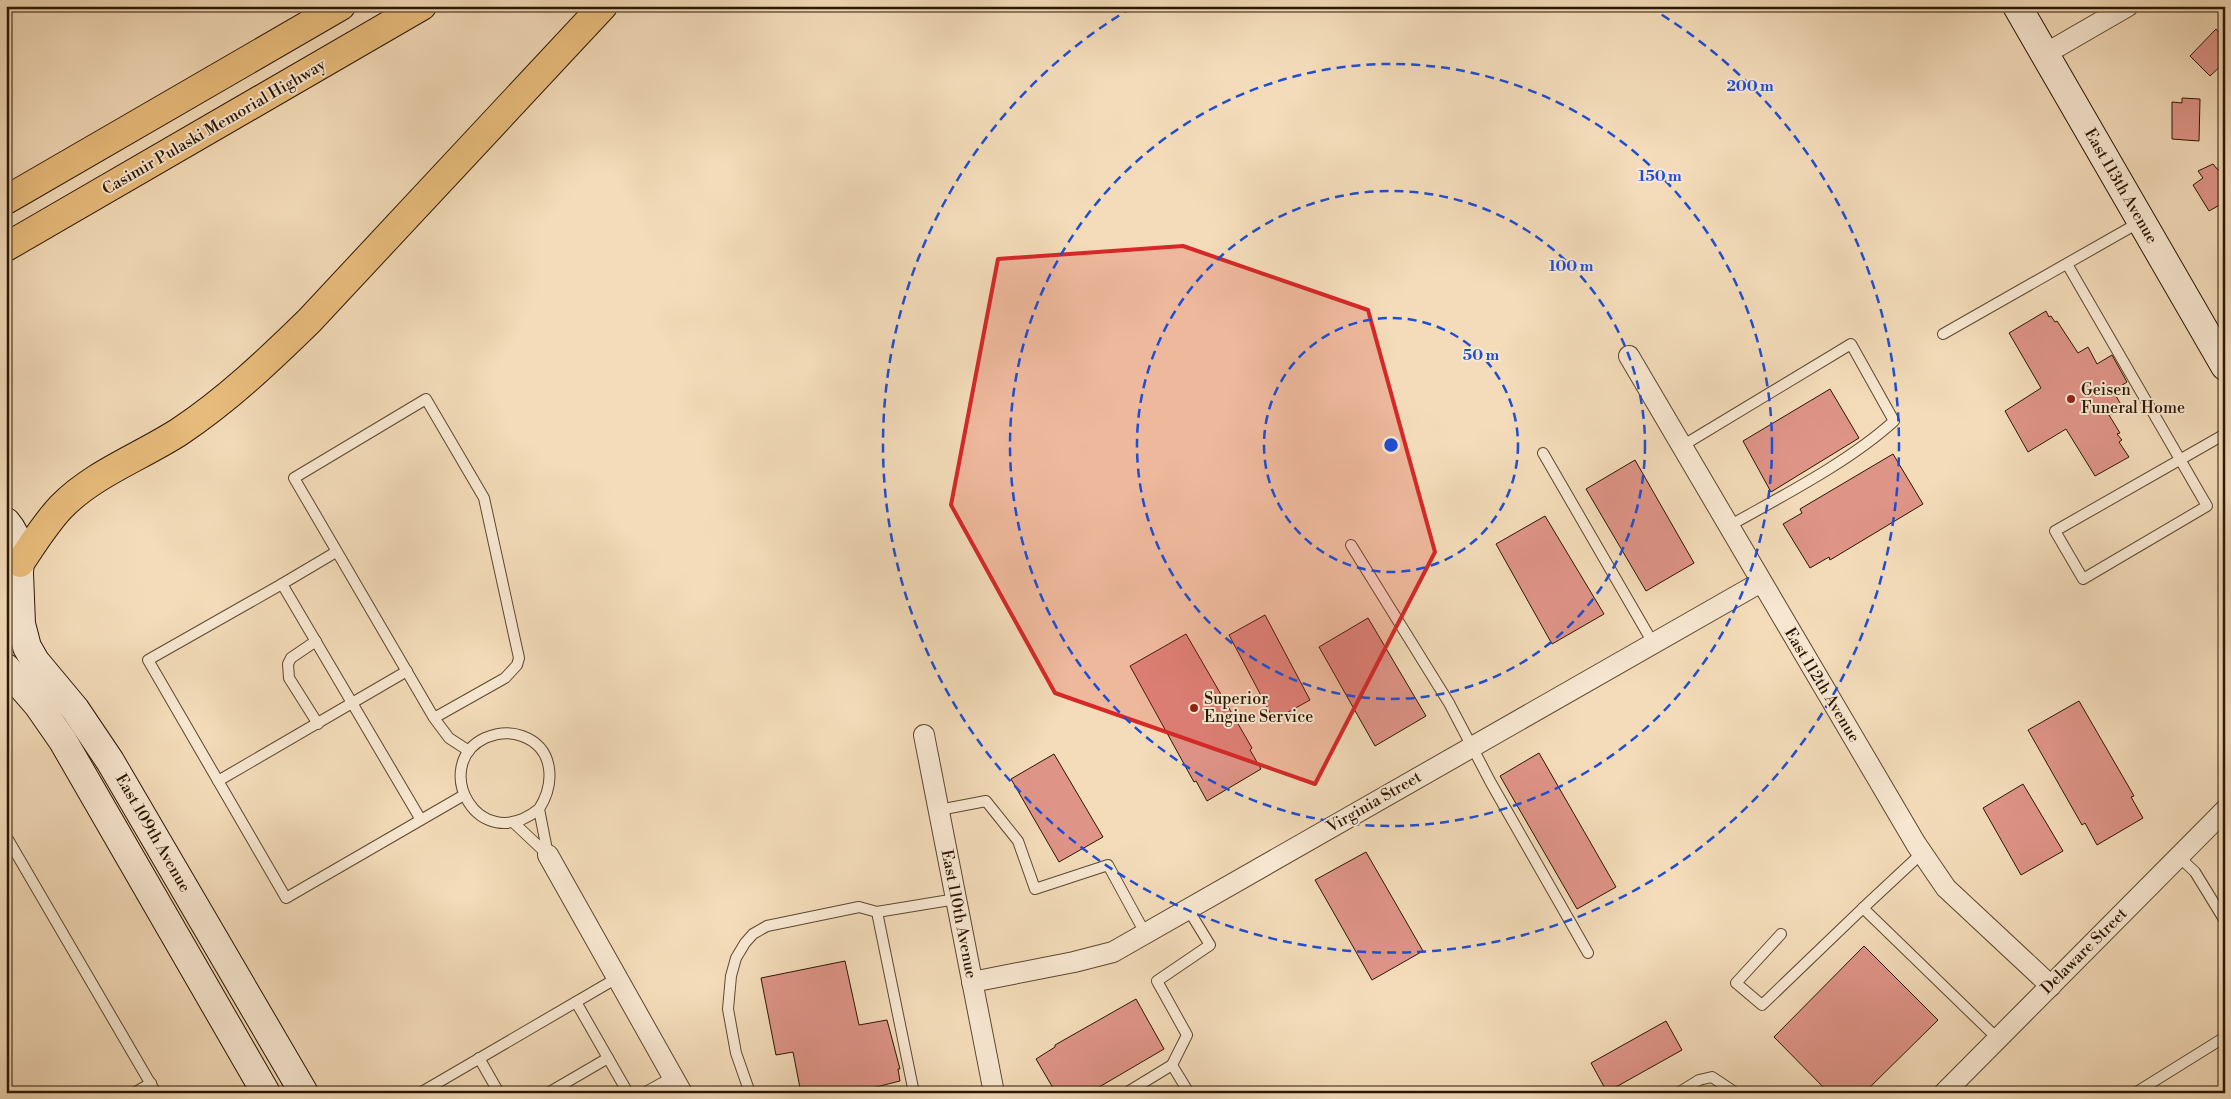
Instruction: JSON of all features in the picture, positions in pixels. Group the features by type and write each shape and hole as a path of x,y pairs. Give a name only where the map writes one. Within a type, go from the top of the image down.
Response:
{"highway":[{"path":"6,200 341,6"},
{"name":"Casimir Pulaski Memorial Highway","path":"6,247 422,6"},
{"path":"20,568 46,524 68,500 93,482 179,432 246,381 309,321 603,6"}],"main road":[{"name":"East 113th Avenue","path":"2017,6 2225,366"},
{"name":"East 109th Avenue","path":"6,522 18,542 21,624 23,637 29,652 75,709 110,761 304,1093"},
{"path":"6,598 16,582 20,568"},
{"name":"East 109th Avenue","path":"6,668 38,705 63,741 266,1093"}],"street":[{"path":"2045,54 2128,6"},
{"name":"East 112th Avenue","path":"1629,356 1922,853 1946,888 2051,986"},
{"name":"Virginia Street","path":"972,982 1074,962 1113,952 1761,582"},
{"name":"East 110th Avenue","path":"924,735 994,1093"},
{"name":"Delaware Street","path":"1944,1093 2225,810"},
{"path":"548,855 677,1085"}],"lane":[{"path":"1943,334 2141,221"},
{"path":"2067,264 2181,460 2207,506 2084,579 2055,530 2181,460 2225,434"},
{"path":"1682,446 1852,344 1894,421 1877,437 1796,488 1729,526"},
{"path":"434,718 505,678 517,665 519,658 484,498 426,399 294,478 434,718 449,738 469,751"},
{"path":"1543,452 1653,643"},
{"path":"1351,545 1449,702 1472,747 1588,953"},
{"path":"336,552 148,660 286,898 464,795"},
{"path":"282,584 421,820"},
{"path":"316,641 291,658 288,670 290,678 318,724"},
{"path":"218,781 407,671"},
{"path":"509,733 523,736 535,744 544,755 550,768 551,783 547,797 539,809 528,818 514,823 499,823 484,818 472,808 464,795 460,780 462,765 469,751 480,741 494,734 509,733"},
{"path":"939,810 986,801 1018,841 1035,890 1108,865 1145,933"},
{"path":"539,809 548,855"},
{"path":"514,823 548,855"},
{"path":"6,836 156,1093"},
{"path":"1781,934 1736,983 1762,1005 1922,853"},
{"path":"2178,856 2195,872 2225,921"},
{"path":"750,1093 736,1053 728,1009 731,976 736,958 753,934 767,926 860,907 877,912 956,899"},
{"path":"1863,908 1998,1038"},
{"path":"1126,1093 1172,1065 1187,1035 1156,981 1210,946 1188,909"},
{"path":"877,912 914,1093"},
{"path":"420,1093 617,978"},
{"path":"576,1002 628,1093"},
{"path":"2135,1093 2225,1037"},
{"path":"479,1058 499,1093"},
{"path":"548,1093 608,1058"},
{"path":"1172,1065 1189,1093"},
{"path":"1678,1093 1699,1080 1712,1078 1736,1093"},
{"path":"134,1093 151,1083"},
{"path":"644,1093 677,1085"}],"highlighted area":[{"path":"1183,246 1368,310 1435,552 1315,784 1055,693 951,505 998,259"}],"building":[{"path":"2216,29 2225,39 2225,62 2210,76 2190,56"},
{"path":"2182,98 2200,99 2199,141 2172,139 2172,102 2182,103"},
{"path":"2213,164 2218,170 2225,167 2225,202 2209,211 2193,185 2203,178 2198,171"},
{"name":"Geisen Funeral Home","path":"2046,311 2049,317 2051,316 2055,322 2057,321 2078,353 2088,347 2097,364 2112,355 2127,382 2113,391 2123,408 2109,415 2120,433 2117,434 2122,440 2119,442 2129,457 2095,476 2066,429 2028,452 2005,411 2041,388 2009,333"},
{"path":"1830,389 1859,438 1771,492 1743,441"},
{"path":"1893,454 1923,504 1830,560 1829,557 1810,568 1783,524 1802,513 1800,509"},
{"path":"1635,460 1694,563 1646,591 1586,489"},
{"path":"1545,516 1604,614 1552,644 1496,544"},
{"path":"1265,615 1310,700 1274,720 1229,635"},
{"path":"1368,618 1426,716 1375,746 1319,647"},
{"path":"1186,634 1252,748 1250,750 1261,769 1207,801 1196,781 1194,782 1130,666"},
{"path":"2079,701 2134,796 2131,797 2143,818 2097,845 2085,823 2082,825 2028,730"},
{"path":"1539,753 1616,887 1577,909 1500,776"},
{"path":"1054,754 1103,837 1059,862 1011,779"},
{"path":"2023,784 2063,851 2021,875 1983,808"},
{"path":"1366,852 1423,951 1372,980 1315,880"},
{"path":"1864,946 1938,1020 1864,1093 1829,1093 1774,1037"},
{"path":"845,961 859,1025 887,1020 900,1069 898,1069 900,1081 872,1088 873,1093 801,1093 793,1052 776,1055 761,978"},
{"path":"1136,999 1164,1049 1089,1093 1056,1093 1036,1059 1055,1047 1055,1045"},
{"path":"1666,1021 1682,1050 1607,1092 1591,1063"}],"place":[{"name":"Geisen Funeral Home","path":"2071,399"},
{"name":"Superior Engine Service","path":"1194,708"}]}
